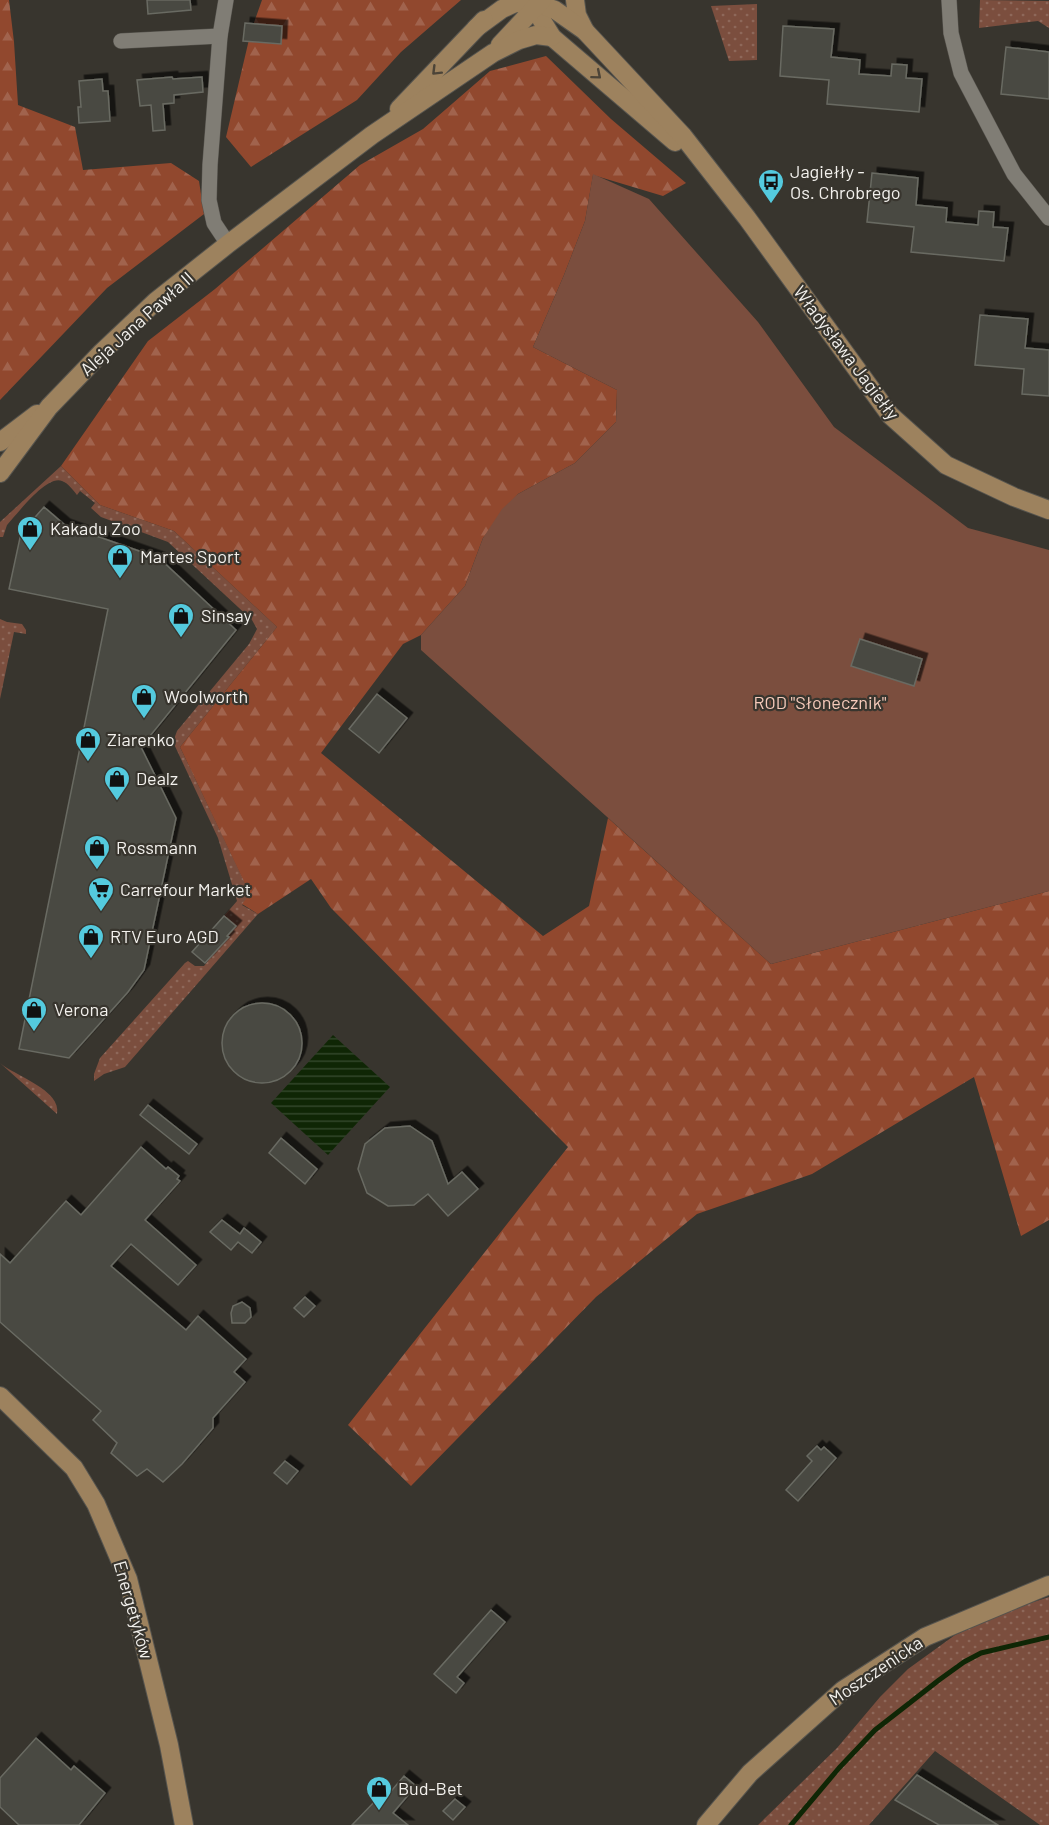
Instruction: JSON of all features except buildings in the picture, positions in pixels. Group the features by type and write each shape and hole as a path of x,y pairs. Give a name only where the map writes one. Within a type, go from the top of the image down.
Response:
{"street":[{"path":"226,0 220,36 209,200 214,223 228,244"},
{"name":"Aleja Jana Pawła II","path":"372,135 502,0"},
{"path":"575,0 577,15 585,31"},
{"path":"949,0 951,33 961,73 1014,174 1049,218"},
{"name":"Aleja Jana Pawła II","path":"493,53 540,1"},
{"name":"Władysława Jagiełły","path":"540,1 541,19 552,37 674,142 713,184 732,199"},
{"name":"Władysława Jagiełły","path":"476,28 502,9 515,3 540,1 585,31 683,136 732,199 890,415 946,465 1014,497 1049,510"},
{"name":"Aleja Jana Pawła II","path":"0,473 48,407 102,352 148,309 228,244 372,135 493,53 519,40 536,35 552,37"},
{"path":"121,41 220,36"},
{"name":"Aleja Jana Pawła II","path":"0,442 48,407"},
{"name":"Energetyków","path":"0,1396 74,1468 96,1504 128,1579 169,1745 184,1825"},
{"name":"Moszczenicka","path":"706,1825 750,1773 843,1690 925,1637 1049,1584"}],"green space":[{"path":"0,0 9,0 18,105 75,127 83,170 171,163 199,181 204,214 107,288 0,400"},
{"path":"262,0 461,0 401,52 357,100 251,167 226,137 251,31"},
{"path":"980,0 1049,1 1049,28 1038,21 979,28"},
{"path":"757,4 757,60 729,61 711,6"},
{"path":"546,56 611,119 686,183 663,196 593,175 585,221 533,347 617,390 616,422 575,463 518,494 483,538 465,586 421,635 403,644 321,753 543,936 589,906 608,818 771,964 1049,891 1049,1220 1021,1236 974,1077 812,1174 697,1214 596,1297 411,1486 348,1425 568,1147 331,908 311,879 258,914 242,904 250,894 180,747 277,627 174,531 100,505 61,466 148,341 215,289 360,165 423,129 490,71"},
{"name":"ROD \"Słonecznik\"","path":"593,174 649,199 758,322 834,427 968,528 1049,550 1049,891 771,964 421,650 421,635 465,586 483,538 502,509 518,494 575,463 616,422 617,390 533,347 585,221"},
{"path":"61,466 100,505 174,531 277,627 180,747 251,895 242,905 258,914 125,1067 104,1074 94,1081 100,1058 185,963 188,961 195,966 204,966 235,927 224,916 237,901 218,838 173,742 177,731 249,644 257,629 252,620 168,542 101,517 91,508 95,503 80,491 77,495 62,481 56,480 43,487 22,507 7,525 3,537 0,537 0,522"},
{"path":"0,619 22,624 26,634 14,632 0,699"},
{"path":"0,1063 45,1091 57,1105 57,1114"},
{"path":"1049,1597 1049,1825 1040,1825 935,1751 869,1825 758,1825 837,1748 880,1697 908,1669 955,1635 1018,1607"}],"shaded area":[{"path":"333,1035 390,1087 328,1155 271,1103"}],"waterway":[{"path":"791,1825 875,1730 939,1680 981,1653 1049,1637"}],"place":[{"name":"Jagiełły - Os. Chrobrego","path":"771,205"},
{"name":"Kakadu Zoo","path":"30,552"},
{"name":"Martes Sport","path":"120,580"},
{"name":"Sinsay","path":"181,639"},
{"name":"Woolworth","path":"144,720"},
{"name":"Ziarenko","path":"88,763"},
{"name":"Dealz","path":"117,802"},
{"name":"Rossmann","path":"97,871"},
{"name":"Carrefour Market","path":"101,913"},
{"name":"RTV Euro AGD","path":"91,960"},
{"name":"Verona","path":"34,1033"},
{"name":"Bud-Bet","path":"379,1812"}]}
